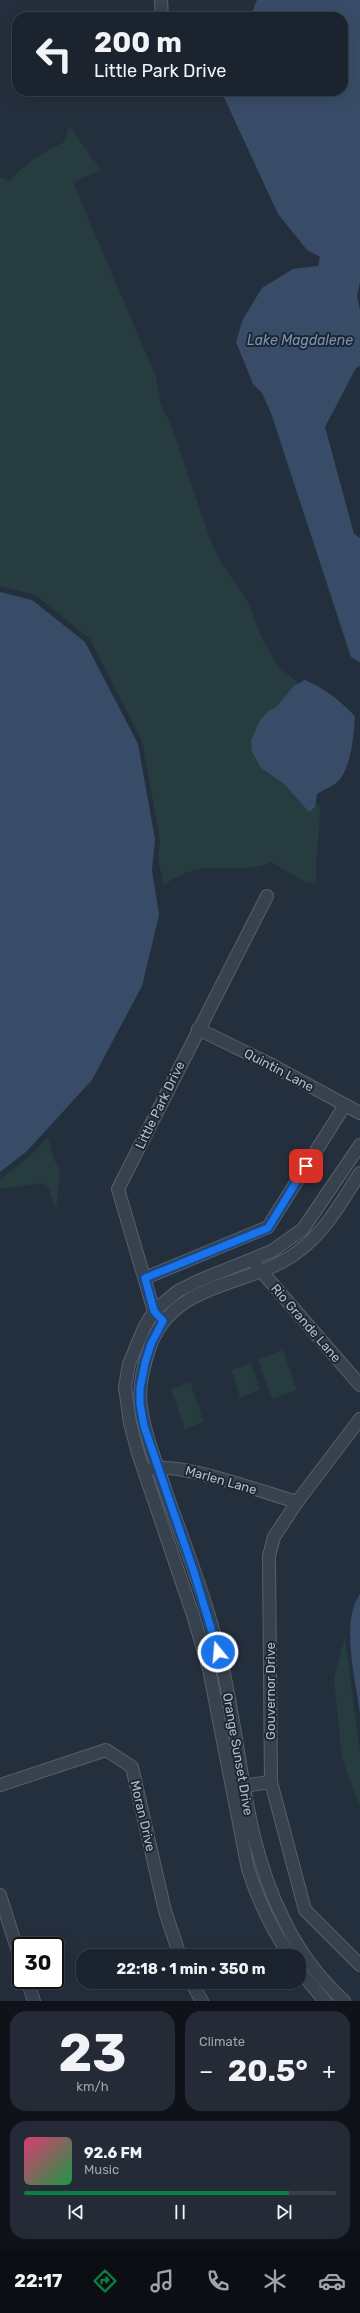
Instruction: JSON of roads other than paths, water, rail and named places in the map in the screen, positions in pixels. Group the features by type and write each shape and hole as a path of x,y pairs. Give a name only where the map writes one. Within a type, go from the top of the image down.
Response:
{"street":[{"path":"161,0 162,12"},
{"name":"Little Park Drive","path":"163,1321 154,1311 118,1189 198,1029 267,896"},
{"name":"Quintin Lane","path":"198,1029 268,1063 360,1113"},
{"path":"145,1278 268,1228 345,1105"},
{"name":"Orange Sunset Drive","path":"285,1949 274,1933 254,1888 237,1787 222,1665 194,1572 144,1426 140,1388 151,1344 163,1321 180,1306 208,1289 256,1265 272,1251 303,1229 360,1145"},
{"name":"Orange Sunset Drive","path":"344,2001 309,1961 283,1918 252,1834 237,1787 209,1669 193,1615 144,1472 130,1423 125,1387 129,1364 144,1328 154,1311 178,1291 198,1281 256,1265 286,1260 311,1241 337,1208 360,1172"},
{"name":"Rio Grande Lane","path":"256,1265 360,1385"},
{"name":"Gouvernor Drive","path":"360,1419 297,1502 274,1536 269,1556 271,1782 305,1910 360,1965"},
{"name":"Marlen Lane","path":"144,1472 158,1467 182,1469 297,1502"},
{"name":"Moran Drive","path":"0,1785 106,1750 132,1767 165,1911 178,1949"},
{"path":"237,1787 271,1782"},
{"path":"0,1895 14,1937"},
{"path":"306,1978 325,2001"},
{"path":"30,1989 34,2001"},
{"path":"196,1989 202,2001"}],"water":[{"name":"Lake Magdalene","path":"257,0 360,0 360,281 357,296 360,311 360,366 356,368 325,427 354,534 360,538 360,662 351,657 271,413 262,393 253,384 236,342 243,319 262,288 293,269 318,266 320,257 307,250 278,214 223,96 348,96 348,12 252,12"},
{"path":"0,592 32,600 85,642 138,744 155,839 152,870 159,915 142,986 92,1080 27,1151 0,1172"},
{"path":"305,680 332,695 355,716 351,752 345,770 341,778 336,783 317,794 315,807 309,812 284,784 261,768 252,752 251,740 259,722 267,712 276,707 294,686"},
{"path":"360,1594 360,1713 353,1668 350,1635 354,1606"}]}
